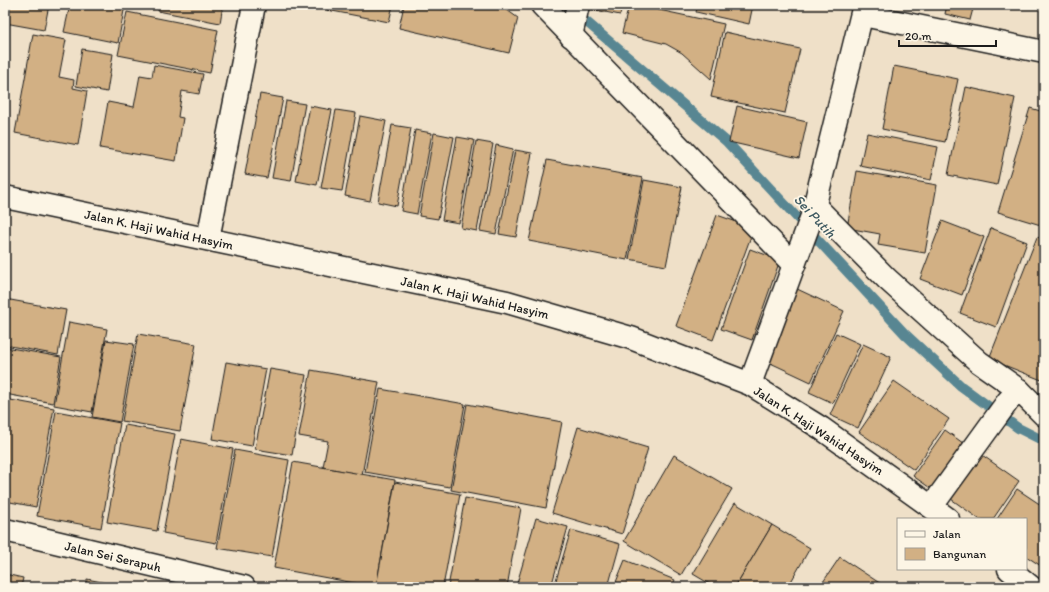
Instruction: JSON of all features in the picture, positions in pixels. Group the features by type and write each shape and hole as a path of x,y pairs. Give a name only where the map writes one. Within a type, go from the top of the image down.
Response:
{"street":[{"path":"208,239 254,5"},
{"path":"542,5 572,31 797,257"},
{"path":"572,31 578,5"},
{"path":"750,384 813,210 864,10 1044,52"},
{"name":"Jalan K. Haji Wahid Hasyim","path":"5,196 507,302 631,338 750,384 821,428 940,512"},
{"path":"813,210 1014,395 1044,415"},
{"path":"940,512 988,428 1014,395"},
{"name":"Jalan Sei Serapuh","path":"5,530 244,587"},
{"path":"1010,570 1031,587"}],"building":[{"path":"5,5 49,5 44,30 5,23"},
{"path":"70,5 125,5 118,43 64,32"},
{"path":"159,5 223,5 220,23 158,11"},
{"path":"303,5 321,5 320,8"},
{"path":"328,5 393,5 389,22 327,10"},
{"path":"404,5 500,5 518,18 509,53 399,28"},
{"path":"586,5 622,5 620,15 585,8"},
{"path":"629,5 636,5 724,24 711,79 682,53 666,44 622,33"},
{"path":"698,5 753,5 749,24 696,12"},
{"path":"947,5 974,5 970,20 945,14"},
{"path":"127,12 218,30 210,73 118,55"},
{"path":"725,32 800,49 785,113 711,97"},
{"path":"33,34 66,40 59,77 74,80 73,88 87,91 78,145 15,133"},
{"path":"82,49 113,54 107,92 76,86"},
{"path":"154,65 203,74 199,94 182,91 178,117 183,118 176,161 100,148 108,102 134,107 140,75 152,77"},
{"path":"894,66 958,79 945,142 882,129"},
{"path":"966,87 1015,98 997,185 948,175"},
{"path":"260,94 283,98 267,178 245,174"},
{"path":"286,101 305,104 291,181 272,178"},
{"path":"310,106 332,110 317,185 296,181"},
{"path":"737,106 807,122 799,158 729,142"},
{"path":"1030,108 1044,112 1044,226 998,212"},
{"path":"336,110 356,113 342,191 321,188"},
{"path":"360,116 386,121 370,201 345,196"},
{"path":"392,125 411,128 397,206 378,202"},
{"path":"415,130 432,133 417,214 401,211"},
{"path":"434,133 454,137 438,219 419,216"},
{"path":"867,133 938,147 931,180 860,166"},
{"path":"457,137 474,140 459,223 442,220"},
{"path":"476,141 493,144 477,231 461,228"},
{"path":"496,145 513,149 496,234 480,231"},
{"path":"515,150 532,153 516,237 499,234"},
{"path":"547,160 643,178 627,260 529,241"},
{"path":"857,171 937,185 925,253 878,245 880,234 847,228"},
{"path":"644,180 682,187 666,266 629,259"},
{"path":"717,215 754,228 713,340 676,326"},
{"path":"942,221 984,237 962,295 920,279"},
{"path":"991,228 1027,242 996,327 960,313"},
{"path":"1037,237 1044,239 1044,381 989,359"},
{"path":"750,249 780,260 752,340 721,329"},
{"path":"795,288 844,311 811,382 762,359"},
{"path":"5,299 66,310 58,355 5,345"},
{"path":"69,322 107,329 92,412 54,405"},
{"path":"836,333 860,344 833,403 809,392"},
{"path":"138,334 196,344 180,431 122,421"},
{"path":"106,340 134,344 120,422 92,417"},
{"path":"863,344 891,357 858,428 830,415"},
{"path":"5,347 61,357 53,403 5,394"},
{"path":"226,362 266,369 252,446 212,439"},
{"path":"270,369 306,375 292,455 255,449"},
{"path":"311,370 379,382 362,475 323,467 328,441 299,436"},
{"path":"894,381 949,419 914,470 859,432"},
{"path":"380,389 465,404 450,487 365,472"},
{"path":"5,399 54,408 36,507 5,501"},
{"path":"467,404 562,422 546,508 451,490"},
{"path":"56,411 120,423 101,528 37,516"},
{"path":"125,425 175,434 157,531 107,522"},
{"path":"578,427 648,448 622,534 552,513"},
{"path":"945,430 967,446 936,492 913,476"},
{"path":"181,439 233,449 216,543 163,533"},
{"path":"235,450 289,460 272,557 217,548"},
{"path":"674,455 732,489 681,575 624,541"},
{"path":"982,455 1019,481 994,518 978,518 951,499"},
{"path":"293,462 395,480 376,587 274,568"},
{"path":"395,482 460,494 443,587 376,587"},
{"path":"1017,489 1044,507 1044,562 1041,566 1027,557 1027,518 998,518"},
{"path":"465,498 521,508 507,587 448,587"},
{"path":"735,503 772,525 735,587 715,587 693,574"},
{"path":"536,518 568,527 551,587 516,587"},
{"path":"772,525 810,548 788,587 735,587"},
{"path":"571,530 620,544 608,587 554,587"},
{"path":"840,557 881,584 879,587 825,587 821,585"},
{"path":"625,560 675,580 672,587 614,587"},
{"path":"5,574 23,578 21,587 5,587"},
{"path":"87,579 111,584 110,587 86,587"},
{"path":"793,582 801,587 790,587"}],"waterway":[{"name":"Sei Putih","path":"575,12 727,142 905,334 961,386 1018,428 1044,441"}]}
